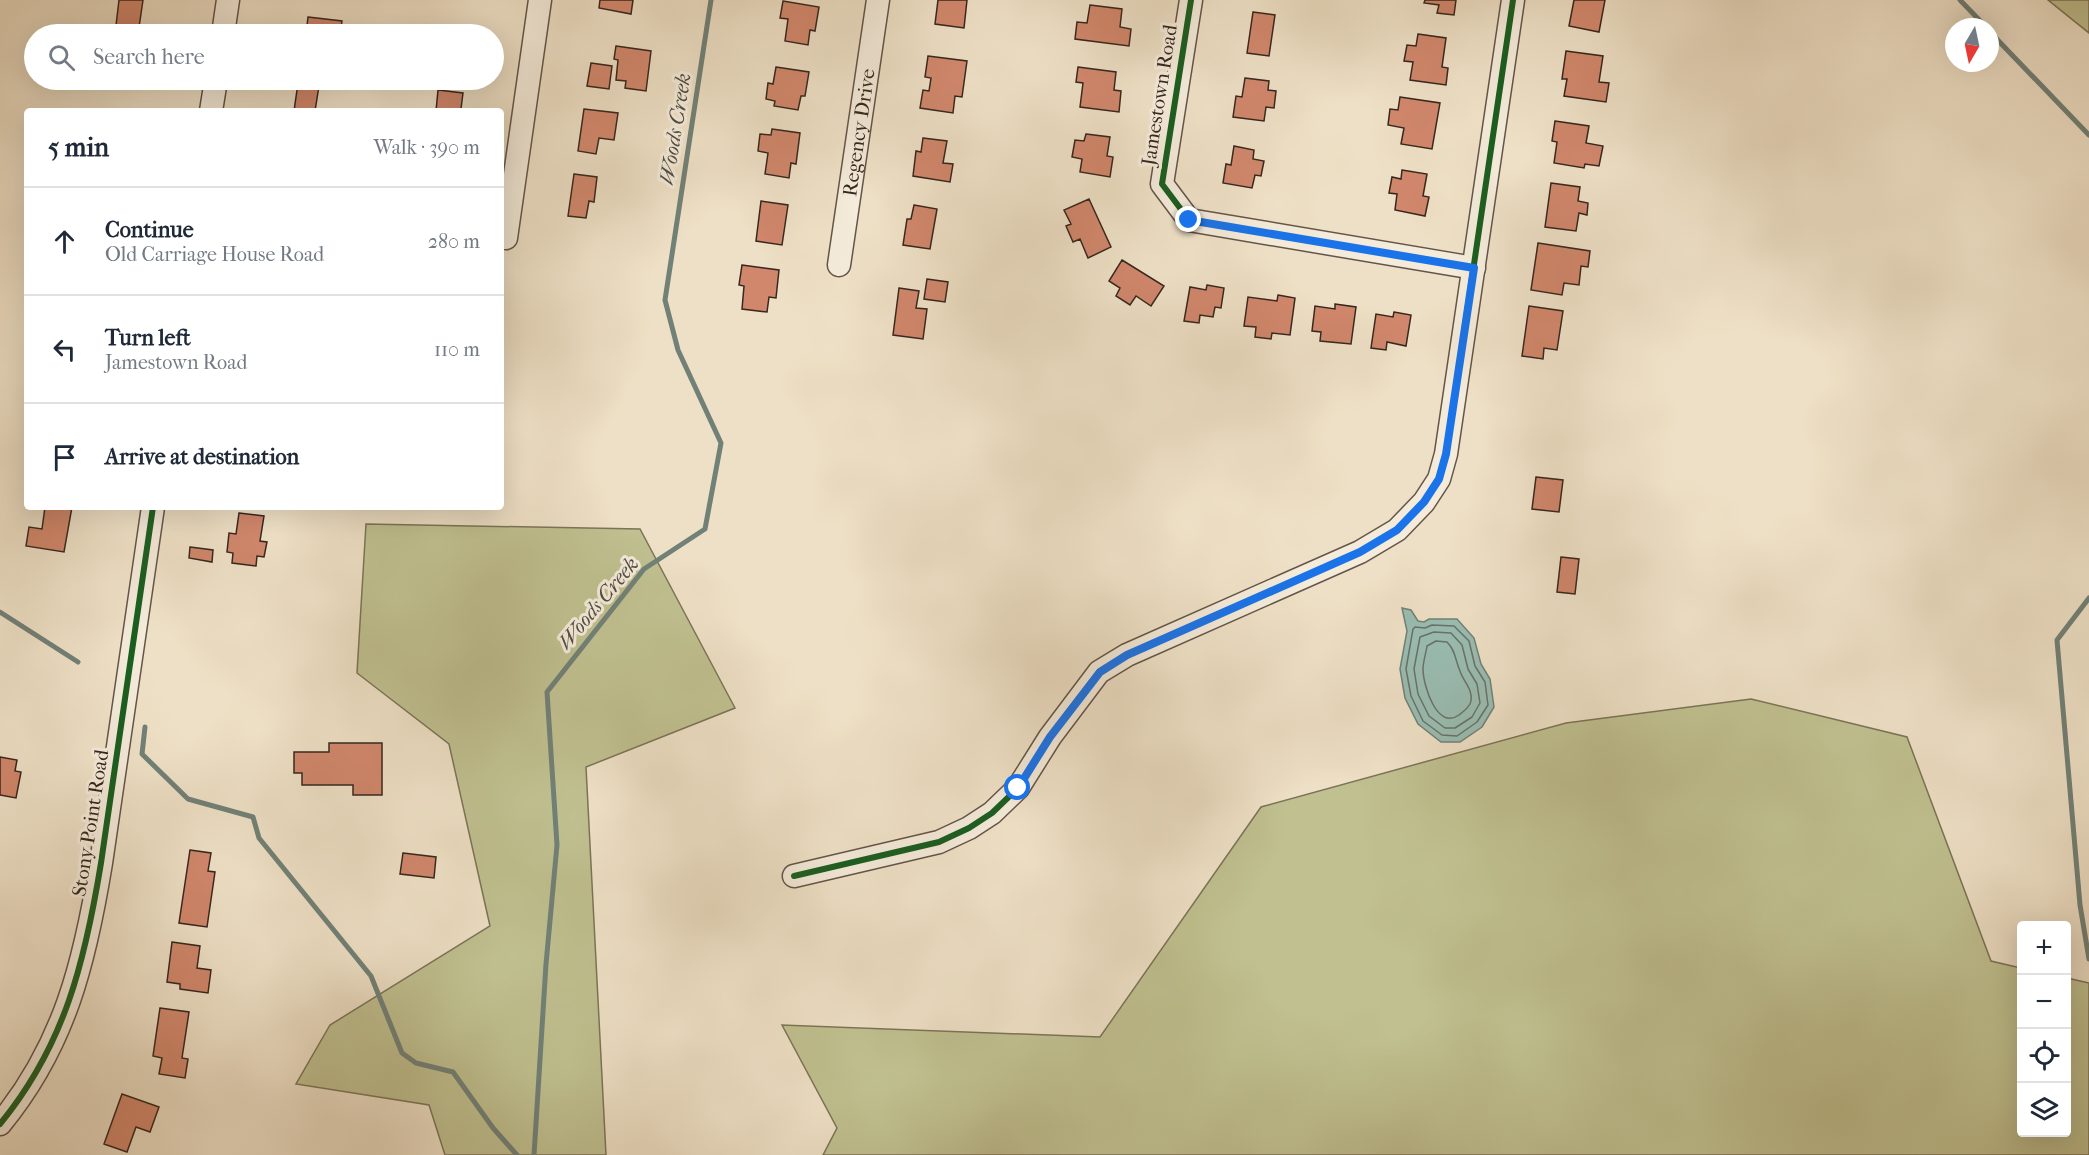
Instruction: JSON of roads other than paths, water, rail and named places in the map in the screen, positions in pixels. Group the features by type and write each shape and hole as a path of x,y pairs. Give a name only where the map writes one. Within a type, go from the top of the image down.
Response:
{"street":[{"path":"224,24 228,0"},
{"path":"506,238 540,0"},
{"name":"Regency Drive","path":"839,265 878,0"},
{"name":"Jamestown Road","path":"1191,0 1162,184 1189,220 1474,268"},
{"path":"794,876 939,842 969,828 992,813 1018,788 1050,737 1100,672 1127,655 1360,552 1397,530 1424,502 1439,479 1446,454 1513,0"},
{"path":"211,108 214,90"},
{"name":"Stony Point Road","path":"0,1124 44,1059 62,1024 83,959 92,921 103,851 153,510"}],"water":[{"path":"1402,608 1411,610 1418,621 1457,619 1474,638 1481,664 1490,679 1494,707 1482,727 1460,742 1441,742 1418,724 1405,698 1400,669 1407,631"}],"waterway":[{"name":"Woods Creek","path":"534,1155 546,964 557,845 547,692 644,569 705,529 721,443 678,350 665,300 711,0"},
{"path":"1960,0 1977,18"},
{"path":"1999,41 2089,135"},
{"path":"2089,598 2057,640 2080,905 2089,959"},
{"path":"0,612 78,662"},
{"path":"145,727 142,754 188,799 253,817 259,838 371,976 402,1053 416,1063 453,1072 493,1128 517,1155"}]}
